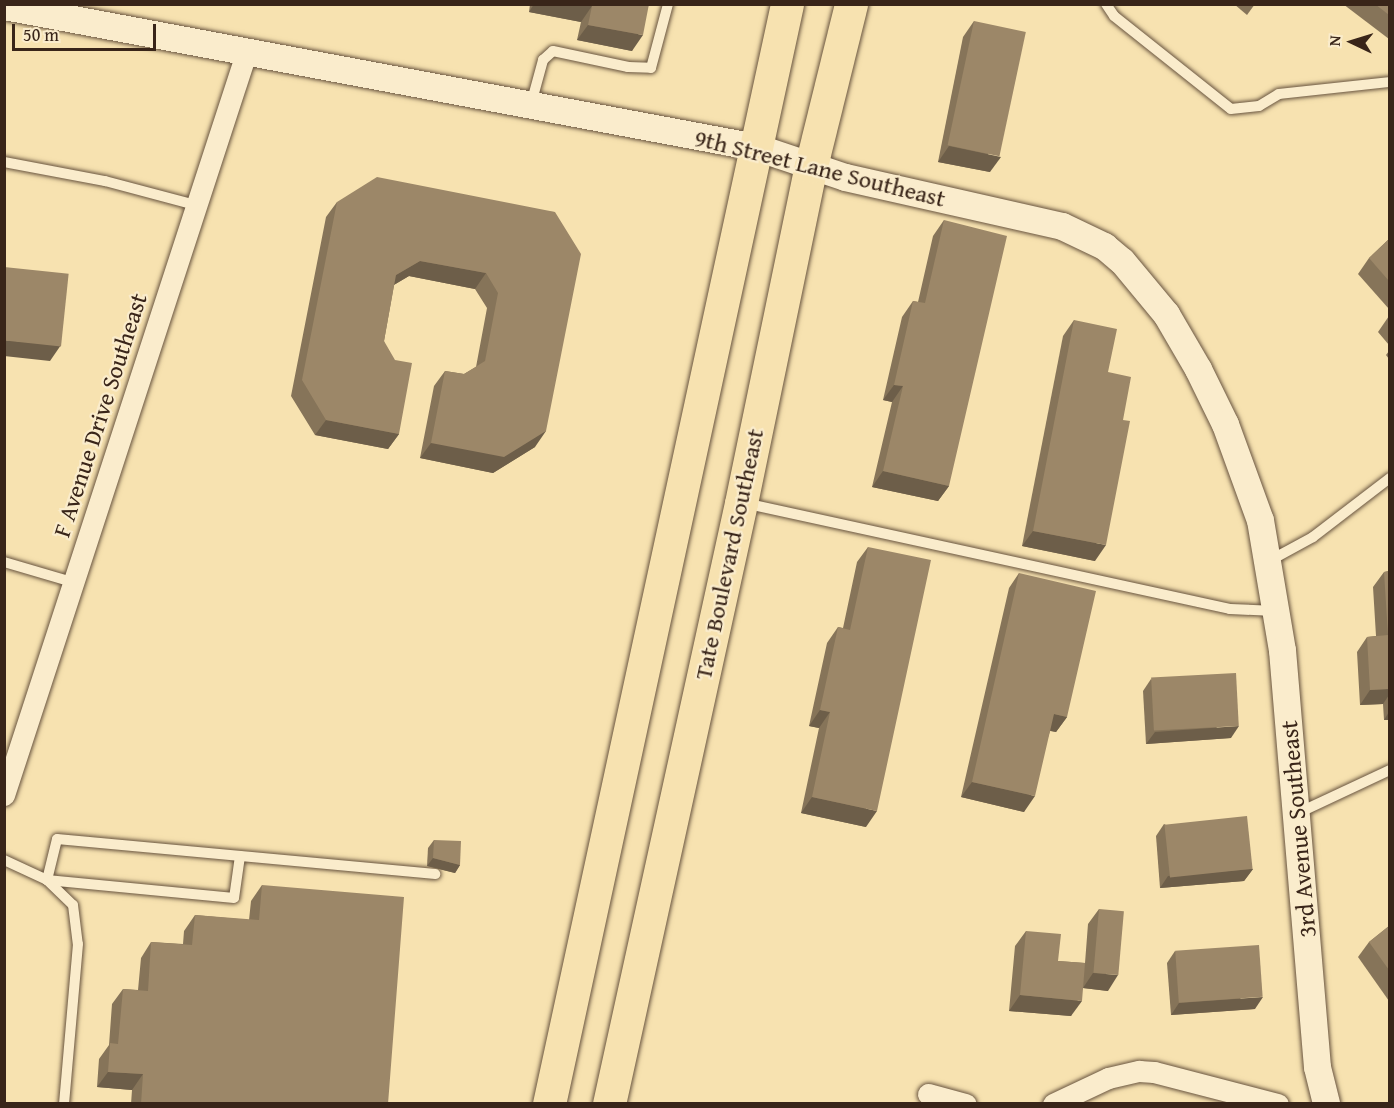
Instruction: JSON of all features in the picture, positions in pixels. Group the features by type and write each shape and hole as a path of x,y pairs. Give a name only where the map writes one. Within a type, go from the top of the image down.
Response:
{"main road":[{"path":"549,1104 787,4"},
{"name":"Tate Boulevard Southeast","path":"609,1104 741,503 811,166 851,4"}],"street":[{"name":"9th Street Lane Southeast","path":"4,6 756,147 811,166 896,190 1062,226 1104,246 1122,261 1166,314 1203,378 1241,462 1269,558"},
{"name":"F Avenue Drive Southeast","path":"4,795 247,50"},
{"name":"3rd Avenue Southeast","path":"1269,558 1277,611 1317,1067 1326,1104"},
{"path":"1053,1104 1108,1078 1139,1071 1154,1072 1278,1104"},
{"path":"928,1094 966,1104"}],"lane":[{"path":"531,104 543,60 553,51 628,67 651,68 668,4"},
{"path":"1107,4 1114,16 1231,109 1259,106 1279,94 1389,82"},
{"path":"4,162 105,181 195,204"},
{"path":"1269,558 1313,537 1389,478"},
{"path":"741,503 1230,609 1277,611"},
{"path":"4,562 72,582"},
{"path":"1296,814 1389,770"},
{"path":"47,880 57,839 435,874"},
{"path":"4,860 47,880 234,898 240,856"},
{"path":"47,880 72,905 78,944 64,1104"}],"building":[{"path":"583,4 649,4 643,35 588,25 592,6"},
{"path":"1375,4 1389,4 1389,15"},
{"path":"974,21 1026,32 999,156 948,145"},
{"path":"377,177 555,212 581,254 546,431 504,457 431,443 445,371 464,374 485,361 498,293 486,273 420,261 396,275 384,341 395,360 412,363 399,434 326,420 302,380 337,202"},
{"path":"944,220 1007,236 949,486 883,471 903,386 894,385 913,301 925,303"},
{"path":"1389,239 1389,281 1369,258"},
{"path":"4,267 69,274 61,346 4,340"},
{"path":"1074,320 1117,329 1108,372 1131,377 1123,420 1130,421 1106,545 1033,531"},
{"path":"868,547 931,560 877,811 812,797 830,712 820,710 838,627 850,630"},
{"path":"1389,571 1389,689 1370,690 1367,637 1388,635 1384,572"},
{"path":"1019,573 1096,591 1067,717 1054,714 1035,796 972,782"},
{"path":"1236,673 1239,726 1154,730 1151,677"},
{"path":"1247,816 1253,869 1170,877 1164,825"},
{"path":"434,840 461,841 460,865 433,858"},
{"path":"262,885 404,897 388,1104 141,1104 143,1074 108,1072 110,1043 118,1044 123,989 148,991 151,942 192,945 195,915 259,920"},
{"path":"1099,909 1124,911 1118,975 1093,973"},
{"path":"1389,926 1389,970 1369,942"},
{"path":"1026,931 1061,934 1058,961 1085,963 1082,1001 1020,995"},
{"path":"1259,945 1263,997 1179,1003 1175,951"}]}
